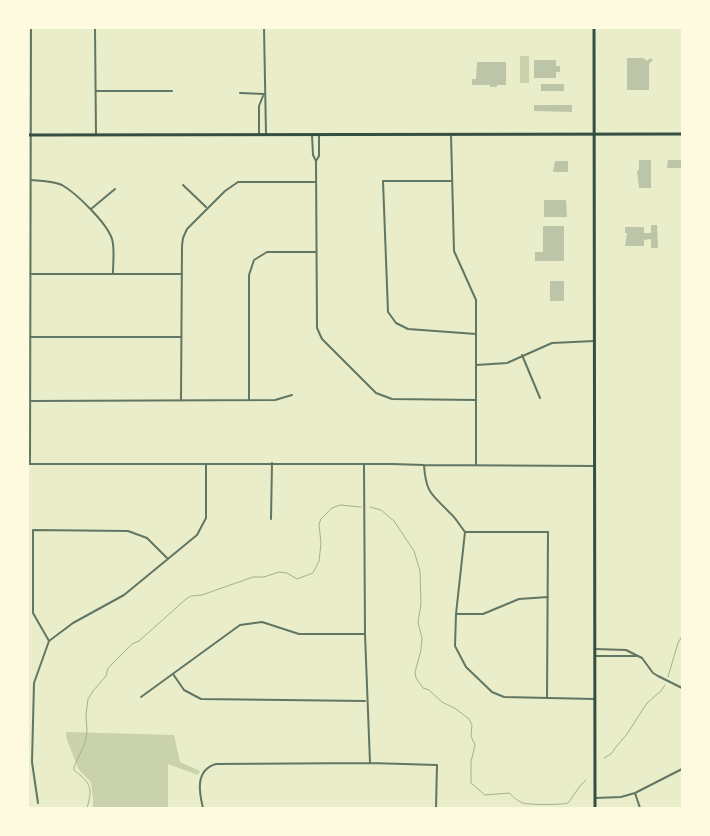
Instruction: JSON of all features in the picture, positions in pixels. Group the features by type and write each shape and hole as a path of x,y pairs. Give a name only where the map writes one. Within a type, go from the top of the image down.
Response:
{"main road":[{"path":"594,28 595,808"},
{"path":"29,135 682,134"}],"street":[{"path":"31,28 29,135 32,180 29,464 594,466"},
{"path":"96,135 95,28 264,28 266,135"},
{"path":"96,91 172,91"},
{"path":"240,93 264,94"},
{"path":"259,135 259,106 264,94"},
{"path":"312,135 312,155 316,161"},
{"path":"319,135 319,156 316,161 315,252 317,328 322,339 376,393 392,399 476,400"},
{"path":"451,135 454,251 476,300 476,466"},
{"path":"32,180 51,182 63,186 91,209 112,239 113,273"},
{"path":"451,181 383,181 388,312 396,323 408,329 476,334"},
{"path":"181,400 183,238 187,229 225,190 238,182 316,182"},
{"path":"183,184 207,208"},
{"path":"91,209 115,189"},
{"path":"249,400 249,275 254,260 267,252 315,252"},
{"path":"30,274 182,274"},
{"path":"30,337 181,337"},
{"path":"476,365 507,363 552,343 594,341"},
{"path":"522,355 540,398"},
{"path":"30,401 275,400 292,395"},
{"path":"38,803 32,762 34,683 49,642 73,623 124,595 197,534 206,518 206,464"},
{"path":"271,519 272,464"},
{"path":"364,464 366,701 370,763"},
{"path":"424,465 426,481 432,497 452,514 465,532 456,614 455,646 466,667 492,692 504,697 595,699"},
{"path":"49,642 33,613 32,530 128,531 147,538 168,558"},
{"path":"465,532 548,532 548,698"},
{"path":"456,614 483,614 519,598 548,598"},
{"path":"141,697 240,626 262,622 299,634 365,634"},
{"path":"595,649 626,650 645,660 658,676 682,688"},
{"path":"595,656 639,656"},
{"path":"173,674 184,690 201,699 366,701"},
{"path":"204,808 200,797 201,775 209,766 216,764 370,763 437,765 436,808"},
{"path":"595,798 620,797 635,793 682,769"},
{"path":"635,793 640,808"}],"green space":[{"path":"520,56 529,56 529,83 520,83"},
{"path":"66,732 174,735 180,762 200,771 198,775 168,764 168,808 93,808 91,782 79,770 67,740"}],"building":[{"path":"627,58 643,58 647,61 650,58 653,60 649,64 649,90 627,90"},
{"path":"534,60 556,60 556,66 560,66 560,72 556,72 556,78 534,78"},
{"path":"477,62 506,62 506,85 490,87 490,85 472,85 472,79 476,79"},
{"path":"541,84 564,84 564,91 541,91"},
{"path":"534,105 572,105 572,112 534,111"},
{"path":"639,160 651,160 651,188 639,188 637,171 639,170"},
{"path":"668,160 682,160 682,168 667,168"},
{"path":"555,161 568,161 568,172 553,172"},
{"path":"544,200 566,200 567,217 544,217"},
{"path":"651,225 657,225 658,248 651,248 651,239 644,240 644,246 625,246 627,233 625,233 625,227 644,227 644,233 651,233"},
{"path":"543,226 564,226 564,261 535,261 535,252 543,252"},
{"path":"550,281 564,281 564,301 550,301"}],"waterway":[{"path":"87,808 90,795 89,786 74,770 74,767 85,743 88,699 106,676 108,668 132,644 139,641 191,596 202,595 253,577 264,577 279,572 287,573 297,579 313,573 319,561 321,544 319,524 321,519 332,508 340,505 361,507"},
{"path":"370,507 381,510 394,521 414,551 420,571 421,604 418,622 422,638 415,672 416,678 423,688 429,690 442,702 456,709 469,719 472,725 471,736 475,745 471,762 471,783 485,795 509,793 523,803 552,804 568,803 586,780"},
{"path":"668,677 678,643 682,636"},
{"path":"604,758 611,754 627,734 647,703 665,685"}]}
